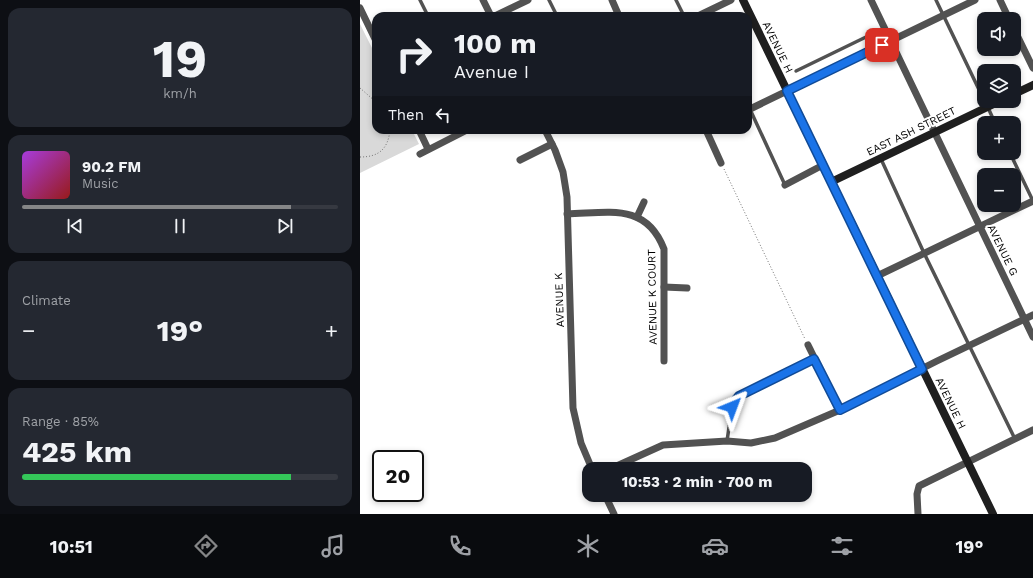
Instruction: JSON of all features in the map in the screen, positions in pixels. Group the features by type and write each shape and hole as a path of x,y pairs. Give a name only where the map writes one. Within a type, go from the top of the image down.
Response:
{"street":[{"path":"483,0 489,12"},
{"path":"503,12 528,0"},
{"path":"612,0 617,12"},
{"path":"708,12 731,0"},
{"name":"AVENUE H","path":"743,0 749,12"},
{"name":"AVENUE G","path":"871,0 1033,337"},
{"path":"752,107 975,0"},
{"path":"1000,0 1006,12"},
{"path":"360,8 372,33"},
{"name":"AVENUE H","path":"752,19 993,514"},
{"path":"1021,43 1033,68"},
{"path":"1021,91 1033,85"},
{"name":"EAST ASH STREET","path":"832,182 934,132 977,107"},
{"path":"420,134 428,149"},
{"path":"420,154 459,134"},
{"name":"AVENUE K","path":"547,134 563,172 567,197 572,408 581,443 589,462"},
{"path":"708,134 721,163"},
{"path":"520,160 552,144"},
{"path":"785,184 823,165"},
{"path":"877,276 1033,201"},
{"path":"637,217 644,202"},
{"name":"AVENUE K COURT","path":"567,214 629,214 647,222 660,239 664,249 664,361"},
{"path":"664,288 687,288"},
{"path":"625,462 663,445 727,441 751,443 775,438 840,410 969,345 1033,315"},
{"path":"808,345 840,410"},
{"path":"918,514 917,494 919,486 1033,430"},
{"path":"608,502 614,514"}],"lane":[{"path":"420,0 426,12"},
{"path":"549,0 555,12"},
{"path":"676,0 682,12"},
{"path":"936,0 977,85"},
{"path":"796,71 866,37 873,50"},
{"path":"752,114 785,184"},
{"path":"881,158 924,253 1015,439"},
{"path":"1013,160 1033,201"},
{"path":"727,441 732,407 739,396 814,359"}],"path":[{"path":"360,88 372,98"},
{"path":"360,157 380,153 386,146 389,134"},
{"path":"721,163 808,345"}],"shaded area":[{"path":"360,24 372,48 372,134 414,134 419,144 360,173"}],"route":[{"path":"732,407 739,396 814,359 840,410 922,369 787,91 882,45"}]}
